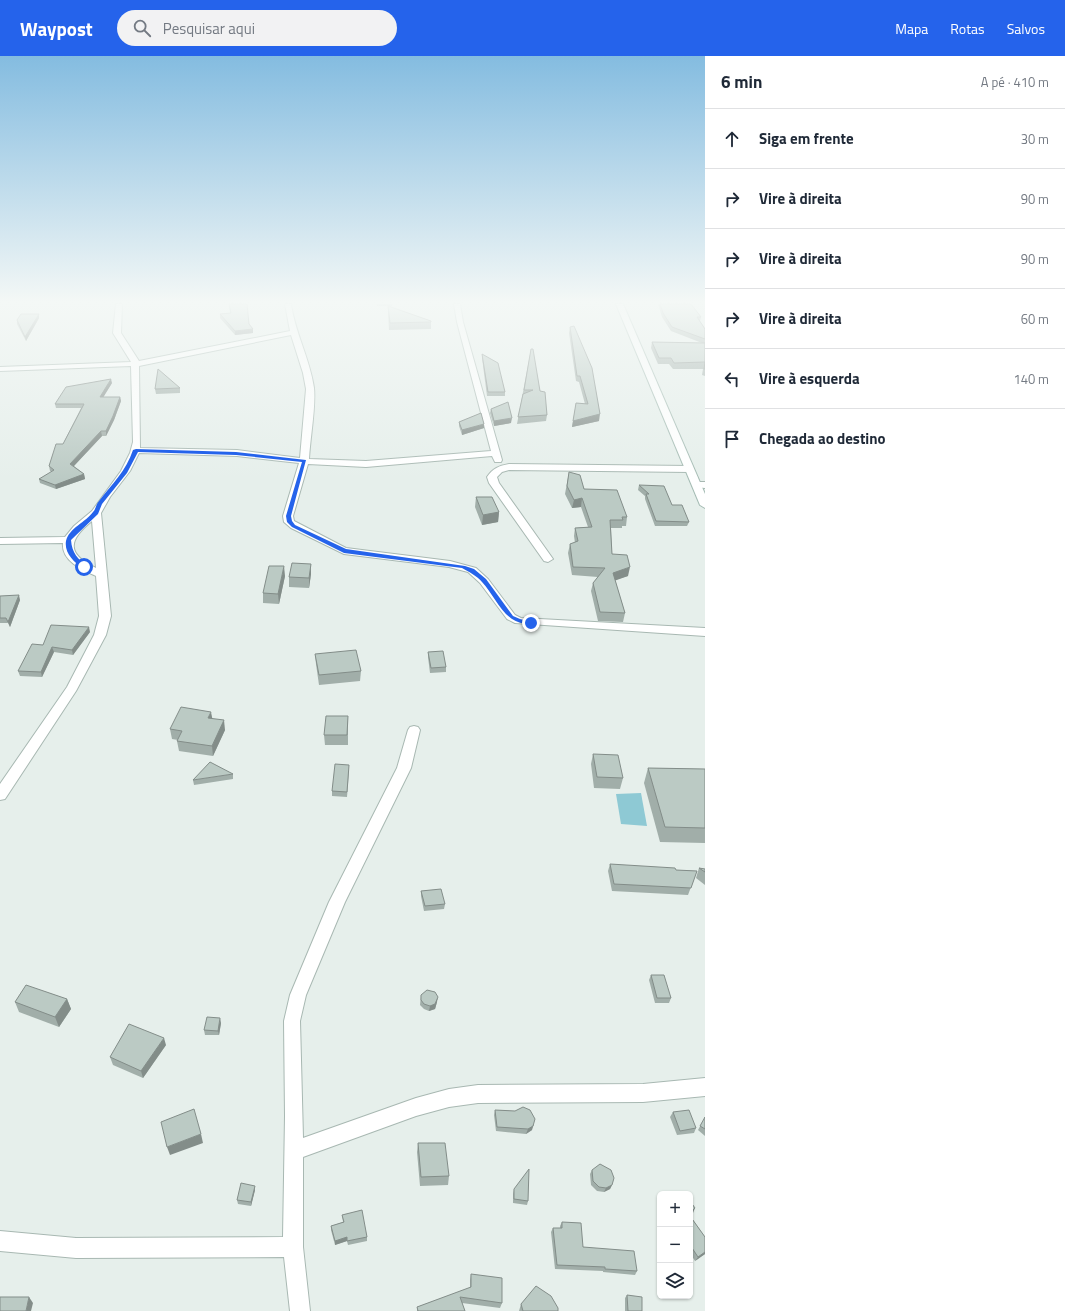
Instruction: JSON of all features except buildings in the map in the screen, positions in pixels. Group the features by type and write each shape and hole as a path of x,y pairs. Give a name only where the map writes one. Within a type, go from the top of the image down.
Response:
{"street":[{"path":"0,369 143,363"},
{"path":"304,363 310,389 304,461 288,516 289,522 294,526 344,551 463,567 472,570 484,580 511,617 519,621 705,632"},
{"path":"472,363 500,468"},
{"path":"644,363 690,469 701,485 705,505"},
{"path":"101,574 84,567 75,561 69,549 69,540 74,533 96,513 100,503 128,469 136,450 135,364"},
{"path":"136,450 236,454 304,461 382,464 495,453"},
{"path":"548,559 494,483 492,477 500,468 690,469"},
{"path":"0,795 72,688 100,635 105,616 96,513"},
{"path":"0,541 69,540"},
{"path":"300,1311 293,1247 294,1151 292,1021 298,995 337,902 404,768 414,730"},
{"path":"294,1151 416,1106 449,1098 478,1094 644,1093 705,1087"},
{"path":"0,1241 76,1248 293,1247"}],"water":[{"path":"641,793 647,826 621,824 616,794"}],"route":[{"path":"84,567 75,561 69,549 69,540 74,533 96,513 100,503 131,464 136,454 136,450 236,454 304,461 288,516 289,522 294,526 344,551 450,564 472,570 484,580 511,617 519,621 531,623"}]}
